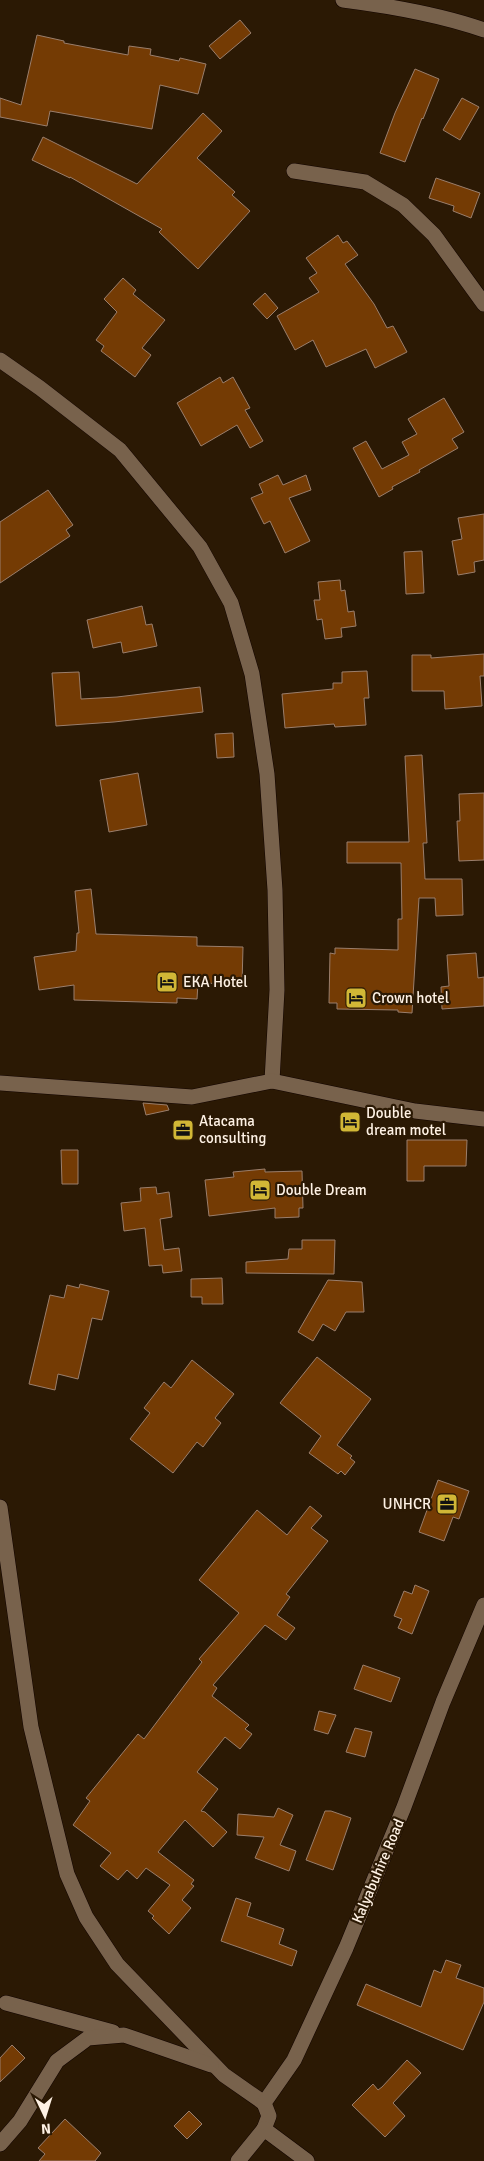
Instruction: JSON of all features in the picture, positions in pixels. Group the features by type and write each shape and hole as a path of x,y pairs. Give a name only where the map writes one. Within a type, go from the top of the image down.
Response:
{"street":[{"path":"343,0 378,4 462,22 484,30"},
{"path":"294,171 365,182 403,205 434,235 484,304"},
{"path":"0,360 40,388 120,450 200,547 231,603 252,674 267,774 275,890 277,980 272,1081"},
{"path":"0,1083 192,1097 272,1081 415,1111 484,1120"},
{"path":"0,1507 31,1727 68,1874 86,1917 117,1964 224,2075 264,2103 269,2116 264,2129 238,2161"},
{"name":"Kalyabuhire Road","path":"264,2103 294,2060 346,1948 404,1807 443,1702 484,1605"},
{"path":"6,2003 124,2035 215,2066"},
{"path":"0,2144 20,2121 57,2061 88,2038 124,2035"},
{"path":"264,2129 304,2158"}],"building":[{"path":"240,20 251,33 220,59 209,46"},
{"path":"37,35 64,41 64,43 128,55 129,46 151,49 150,55 179,61 180,58 206,64 198,94 160,85 152,129 50,111 47,126 0,117 0,98 21,105"},
{"path":"415,69 439,79 405,162 380,153 395,113"},
{"path":"462,98 479,107 460,140 443,130"},
{"path":"203,113 222,131 197,158 235,192 232,195 250,211 198,269 159,232 162,229 70,177 32,160 43,137 137,184"},
{"path":"436,178 480,193 471,218 453,211 454,206 429,198"},
{"path":"338,235 343,243 347,241 358,255 345,264 374,304 387,328 393,326 407,352 375,368 366,349 326,367 313,340 295,350 277,316 319,292 309,278 317,273 306,258"},
{"path":"123,278 136,290 133,294 165,320 142,348 151,355 135,377 101,351 104,346 96,340 117,312 104,299"},
{"path":"265,293 278,308 267,319 253,304"},
{"path":"220,377 223,383 233,377 250,408 245,410 263,441 250,448 237,425 201,446 177,403"},
{"path":"444,398 464,432 452,439 458,448 419,470 420,472 392,487 393,489 379,497 353,448 366,441 382,469 409,455 402,442 417,434 408,419"},
{"path":"278,475 283,485 306,475 311,490 289,498 310,541 285,553 270,521 264,524 251,498 263,493 259,484"},
{"path":"48,490 73,525 66,530 70,536 0,583 0,522"},
{"path":"484,514 484,560 474,562 475,572 458,575 452,541 462,539 458,518"},
{"path":"422,551 424,593 406,594 404,552"},
{"path":"340,580 341,591 345,590 348,612 354,611 356,626 341,628 342,637 325,639 322,619 317,620 314,600 320,600 318,582"},
{"path":"142,606 146,625 152,624 157,646 123,653 121,642 93,648 87,620"},
{"path":"484,654 484,676 480,676 482,706 445,709 444,691 412,691 412,655 431,655 431,658"},
{"path":"367,671 369,698 364,698 366,725 335,727 334,724 285,728 282,694 333,689 333,683 342,683 342,672"},
{"path":"79,672 81,699 117,697 200,687 203,712 114,722 56,726 52,673"},
{"path":"233,733 234,757 217,758 215,734"},
{"path":"422,755 427,843 423,843 425,879 462,879 463,915 436,916 435,898 419,898 412,1013 398,1012 398,1010 337,1009 337,1003 329,1003 330,953 335,954 335,948 398,950 398,919 402,919 401,863 347,863 347,842 409,842 405,756"},
{"path":"138,773 147,825 109,832 100,780"},
{"path":"484,793 484,860 459,861 457,821 460,821 459,794"},
{"path":"91,889 96,934 197,937 197,946 243,947 242,984 198,983 197,999 177,998 177,1003 74,1000 74,985 39,990 34,957 76,951 77,933 79,933 75,891"},
{"path":"476,953 478,978 484,977 484,1006 442,1009 441,987 449,986 447,955"},
{"path":"143,1103 167,1105 169,1110 146,1115"},
{"path":"407,1140 467,1140 466,1166 424,1166 424,1181 407,1181"},
{"path":"61,1150 78,1150 78,1184 62,1184"},
{"path":"265,1169 265,1172 302,1171 303,1208 299,1208 299,1217 275,1218 275,1208 209,1216 205,1180 234,1177 233,1172"},
{"path":"156,1187 157,1194 169,1192 172,1217 160,1219 164,1250 179,1248 182,1271 163,1273 162,1265 149,1266 145,1228 124,1231 121,1203 141,1201 140,1188"},
{"path":"302,1240 335,1240 334,1274 246,1273 246,1262 288,1259 289,1249 302,1249"},
{"path":"222,1278 223,1304 202,1304 202,1297 191,1297 191,1279"},
{"path":"328,1280 362,1282 364,1312 346,1312 335,1331 323,1324 313,1341 298,1332"},
{"path":"80,1284 109,1291 102,1320 92,1318 78,1379 58,1374 55,1390 29,1384 50,1295 64,1298 67,1285 79,1288"},
{"path":"317,1357 371,1399 337,1445 352,1456 350,1458 355,1462 345,1475 341,1471 338,1474 309,1453 321,1436 280,1403"},
{"path":"192,1360 234,1394 215,1418 221,1423 203,1447 197,1442 173,1473 130,1439 150,1413 144,1408 164,1382 171,1388"},
{"path":"438,1480 469,1491 459,1519 453,1517 444,1541 419,1532"},
{"path":"310,1506 322,1516 311,1528 328,1541 286,1594 290,1597 277,1615 295,1628 286,1640 265,1625 213,1685 217,1688 212,1696 249,1725 245,1729 252,1734 240,1749 225,1737 197,1772 218,1789 201,1811 205,1812 227,1832 213,1847 185,1820 158,1852 194,1880 191,1884 194,1886 182,1900 191,1908 169,1934 152,1918 154,1916 148,1911 170,1885 146,1868 137,1879 127,1870 118,1880 100,1866 111,1853 73,1825 90,1801 86,1798 138,1734 144,1739 202,1662 199,1659 239,1613 199,1580 257,1510 287,1535"},
{"path":"415,1585 429,1591 412,1634 398,1628 402,1619 394,1616 404,1591 412,1594"},
{"path":"363,1665 400,1678 391,1702 354,1689"},
{"path":"319,1711 336,1715 328,1734 314,1730"},
{"path":"355,1728 372,1732 365,1757 346,1752"},
{"path":"278,1808 293,1815 280,1845 296,1851 289,1871 255,1858 264,1837 237,1835 238,1814 274,1817"},
{"path":"325,1811 331,1811 351,1818 333,1870 306,1860"},
{"path":"236,1898 251,1903 247,1916 284,1929 279,1944 297,1951 292,1966 221,1941"},
{"path":"446,1960 461,1965 456,1978 484,1988 484,2002 463,2050 357,2005 366,1984 421,2007 434,1970 441,1973"},
{"path":"12,2045 25,2058 0,2082 0,2058"},
{"path":"407,2060 421,2073 393,2103 405,2116 385,2137 352,2105 373,2084 378,2090 382,2087"},
{"path":"189,2111 202,2124 187,2139 174,2126"},
{"path":"65,2119 101,2153 95,2161 39,2161 45,2154 38,2148"}],"place":[{"name":"EKA Hotel","path":"167,982"},
{"name":"Crown hotel","path":"356,998"},
{"name":"Double dream motel","path":"350,1122"},
{"name":"Atacama consulting","path":"183,1130"},
{"name":"Double Dream","path":"260,1190"},
{"name":"UNHCR","path":"447,1504"}]}
